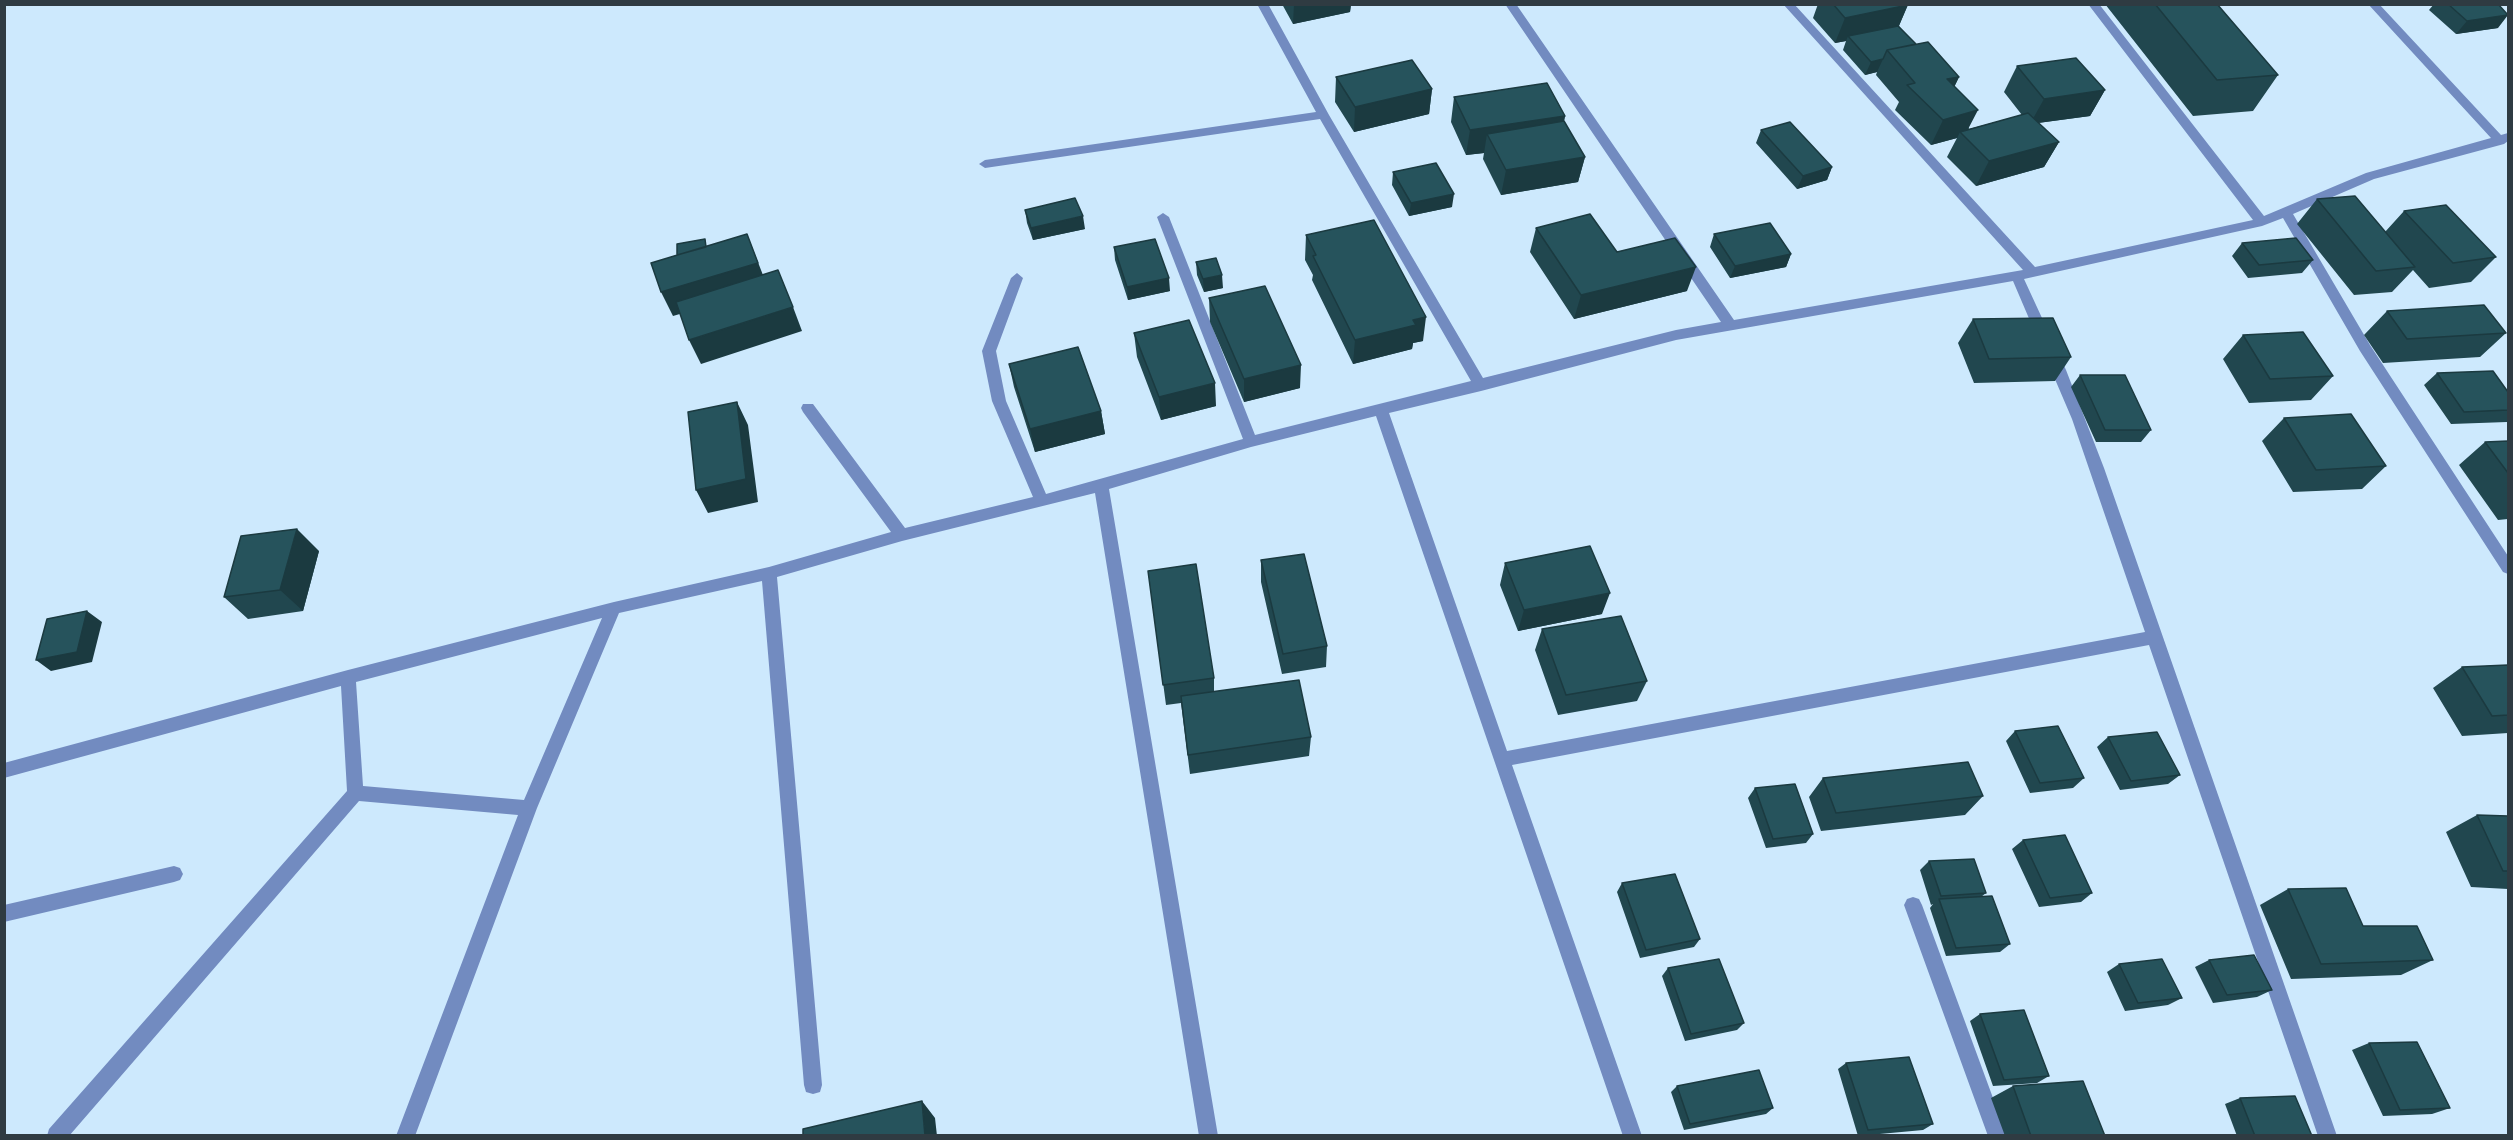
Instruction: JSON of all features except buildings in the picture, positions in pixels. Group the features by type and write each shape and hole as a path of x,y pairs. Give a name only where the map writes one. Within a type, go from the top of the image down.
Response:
{"street":[{"path":"1262,4 1323,115 1481,386"},
{"path":"1510,4 1731,326"},
{"path":"1788,4 2024,273 2328,1136"},
{"path":"2093,4 2262,222"},
{"path":"4,771 348,677 614,608 769,573 902,535 1101,486 1251,442 1481,386 1676,335 2024,273 2262,222 2370,176 2504,139 2373,4"},
{"path":"985,164 1323,115"},
{"path":"2285,211 2365,348 2508,568"},
{"path":"1163,217 1251,442"},
{"path":"1017,278 989,351 999,401 1041,499"},
{"path":"808,408 902,535"},
{"path":"1381,411 1633,1136"},
{"path":"1101,486 1209,1136"},
{"path":"769,573 813,1086"},
{"path":"405,1136 529,808 614,608"},
{"path":"1502,759 2154,637"},
{"path":"56,1136 355,793 348,677"},
{"path":"355,793 529,808"},
{"path":"4,914 174,874"},
{"path":"1913,904 1998,1136"}]}
